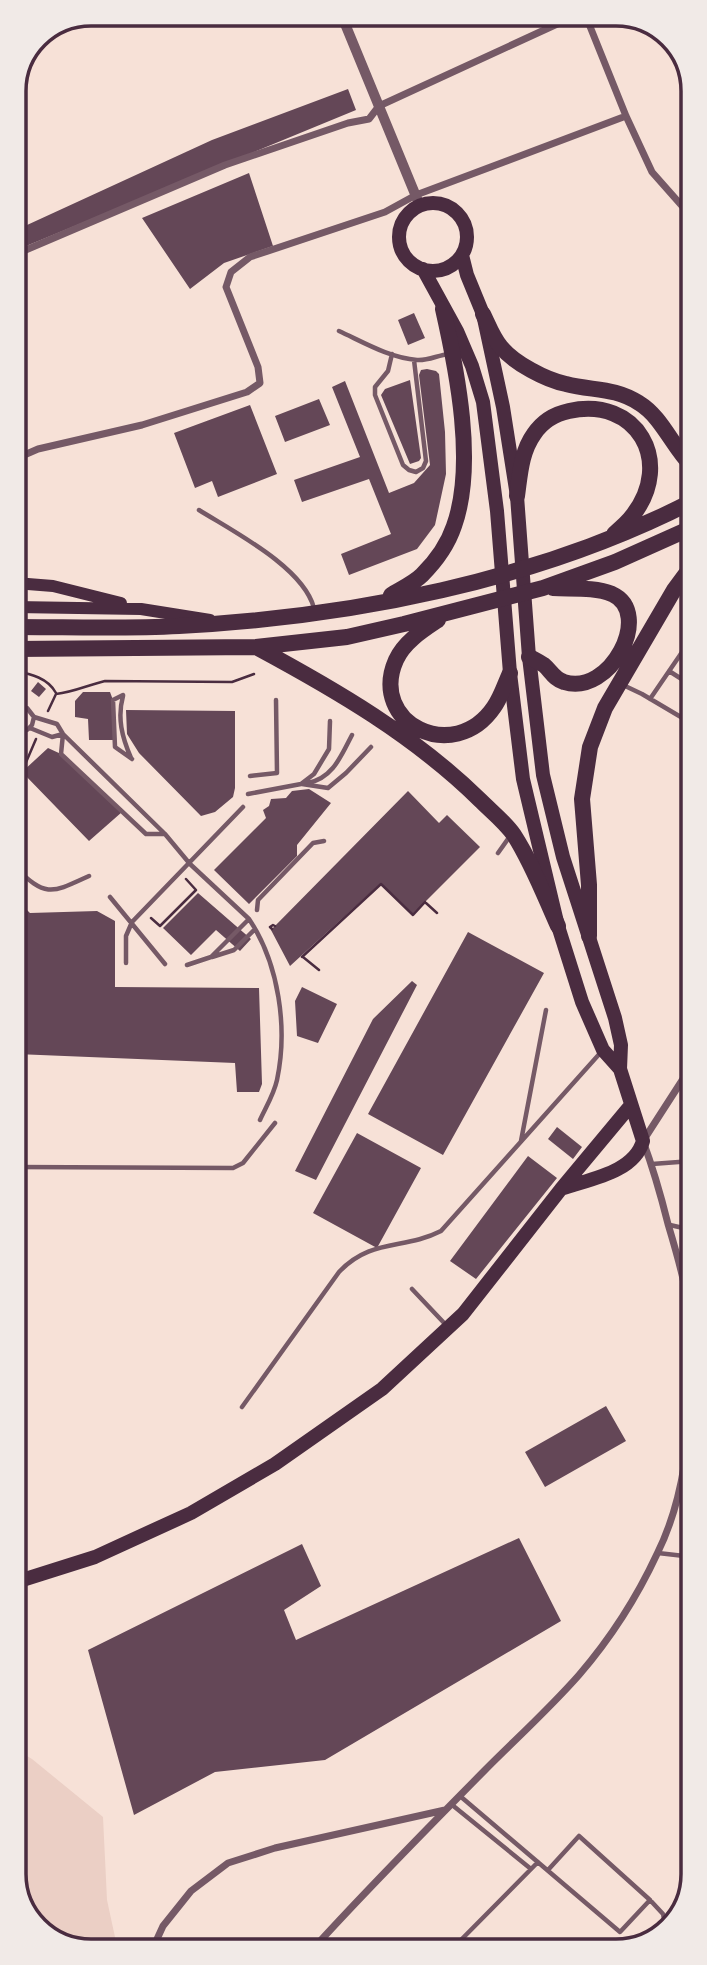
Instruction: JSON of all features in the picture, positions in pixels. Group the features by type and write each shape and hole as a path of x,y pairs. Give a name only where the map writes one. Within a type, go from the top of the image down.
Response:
{"highway":[{"path":"380,602 421,577 442,550 454,528 463,481 461,416 454,354 443,309"},
{"path":"483,314 501,348 531,370 566,384 617,391 640,403 652,413 681,455"},
{"path":"517,502 523,454 533,434 545,422 563,412 585,407 617,413 637,430 647,448 650,463 645,494 634,515 610,539"},
{"path":"26,627 227,623 380,602 544,563 610,539 681,507"},
{"path":"26,649 256,647 346,637 543,588 615,562 681,532"},
{"path":"590,936 589,886 582,826 584,775 596,728 681,581"},
{"path":"529,657 544,666 553,677 565,682 580,684 594,681 607,671 619,656 628,630 628,609 614,595 600,590 543,588"},
{"path":"452,611 420,632 397,658 392,673 393,694 396,706 405,719 418,730 433,736 450,736 464,732 481,721 494,707 510,673"},
{"path":"256,647 350,699 457,777 512,832 531,865 558,926"}],"main road":[{"path":"462,255 445,268 434,271 424,269 406,258 399,239 404,219 418,201 441,204 459,215 467,234 462,255 483,314 503,407 517,502 529,657 543,775 562,857 590,936 621,1045 620,1069 643,1141 640,1151 625,1166 561,1189"},
{"path":"424,269 457,331 483,402 497,511 510,673 523,779 558,926 582,1002 603,1050 620,1069"},
{"path":"26,584 53,586 141,609 227,623"},
{"path":"26,607 141,609"},
{"path":"26,1579 95,1557 191,1513 234,1489 335,1424 382,1390 449,1328 484,1289 561,1189 631,1105"}],"street":[{"path":"346,26 418,201"},
{"path":"26,249 225,165 348,122 369,119 379,106 553,26"},
{"path":"591,26 625,116 652,172 681,205"},
{"path":"26,454 142,425 247,392 260,383 258,367 226,287 231,272 250,257 418,201 625,116"},
{"path":"681,1082 643,1141 681,1268"},
{"path":"323,1939 578,1675 616,1626 658,1553 677,1499 681,1476"},
{"path":"157,1939 163,1926 191,1891 228,1863 275,1848 449,1807"}],"lane":[{"path":"339,331 392,354 414,360 454,354"},
{"path":"392,354 388,371 375,387 375,395 403,465 416,472 423,468 426,461 414,360"},
{"path":"199,510 279,561 310,595 316,612"},
{"path":"650,699 680,655"},
{"path":"669,671 681,679"},
{"path":"619,684 681,717"},
{"path":"123,695 119,710 121,726 132,759 115,747 113,700 123,695"},
{"path":"250,776 277,773 276,700"},
{"path":"26,708 34,717 57,724 63,734 165,834 190,864 248,919 255,929 275,979 281,1026 276,1083 260,1120"},
{"path":"26,731 30,728 34,717"},
{"path":"301,784 314,774 329,749 330,721"},
{"path":"30,728 52,737 63,734"},
{"path":"63,734 61,754 146,834 165,834"},
{"path":"248,794 321,780 337,765 352,735"},
{"path":"301,784 328,788 371,747"},
{"path":"125,963 126,936 132,922 243,807"},
{"path":"498,853 512,832"},
{"path":"257,911 258,900 313,843 324,841"},
{"path":"26,876 36,886 57,891 89,876"},
{"path":"110,897 165,964"},
{"path":"211,957 248,919"},
{"path":"187,965 234,950 255,929"},
{"path":"521,1142 547,1010"},
{"path":"242,1407 339,1272 353,1258 372,1249 430,1237 441,1231 603,1050"},
{"path":"26,1167 233,1168 243,1163 275,1123"},
{"path":"652,1164 681,1162"},
{"path":"669,1225 681,1228"},
{"path":"412,1289 449,1328"},
{"path":"658,1553 681,1556"},
{"path":"460,1796 620,1932 650,1900"},
{"path":"449,1807 531,1869"},
{"path":"548,1870 579,1836 650,1900 664,1917"},
{"path":"462,1939 538,1862"}],"path":[{"path":"26,674 41,678 52,686 56,694"},
{"path":"144,911 160,926 167,921 196,890 186,879 196,870"},
{"path":"319,970 302,956 381,884 414,915 426,903 437,913"}],"shaded area":[{"path":"26,1755 103,1817 107,1900 115,1939 87,1939 67,1934 55,1928 37,1910 28,1890 26,1873"}],"building":[{"path":"348,89 356,110 26,246 26,225 212,140"},
{"path":"249,173 273,246 224,263 190,289 142,218"},
{"path":"414,313 425,338 408,345 398,320"},
{"path":"427,369 439,374 445,432 446,474 435,525 417,549 349,575 341,554 391,534 369,479 302,502 294,480 360,457 332,387 345,381 389,493 414,483 430,465 419,375 421,370"},
{"path":"410,380 421,458 410,464 381,395 385,389"},
{"path":"319,399 330,425 285,442 275,416"},
{"path":"250,405 277,474 218,497 212,481 195,488 174,433"},
{"path":"38,682 46,689 39,697 31,691"},
{"path":"83,692 110,692 113,700 115,740 89,740 88,719 75,717 75,701"},
{"path":"126,710 235,711 233,797 215,812 201,816 139,753 127,734"},
{"path":"48,748 61,754 122,812 89,841 26,776 26,768"},
{"path":"309,789 331,803 297,845 297,856 249,904 214,870 266,818 263,810 269,806 271,799 286,798 292,791"},
{"path":"408,791 439,823 447,815 480,847 413,914 381,883 290,966 271,930"},
{"path":"198,893 251,939 240,951 216,930 191,955 163,928"},
{"path":"26,909 30,913 97,911 115,921 115,987 259,988 262,1084 259,1092 237,1092 235,1063 26,1054"},
{"path":"468,932 544,973 443,1155 368,1114"},
{"path":"412,981 417,985 316,1180 295,1171 373,1019"},
{"path":"302,987 337,1004 318,1043 297,1036 295,1001"},
{"path":"557,1127 582,1147 573,1159 548,1139"},
{"path":"357,1133 421,1168 377,1248 313,1213"},
{"path":"528,1156 557,1178 476,1279 450,1261"},
{"path":"606,1406 626,1441 545,1487 525,1452"},
{"path":"519,1538 561,1621 325,1760 215,1772 134,1815 88,1650 302,1544 321,1586 284,1610 296,1640"}]}
